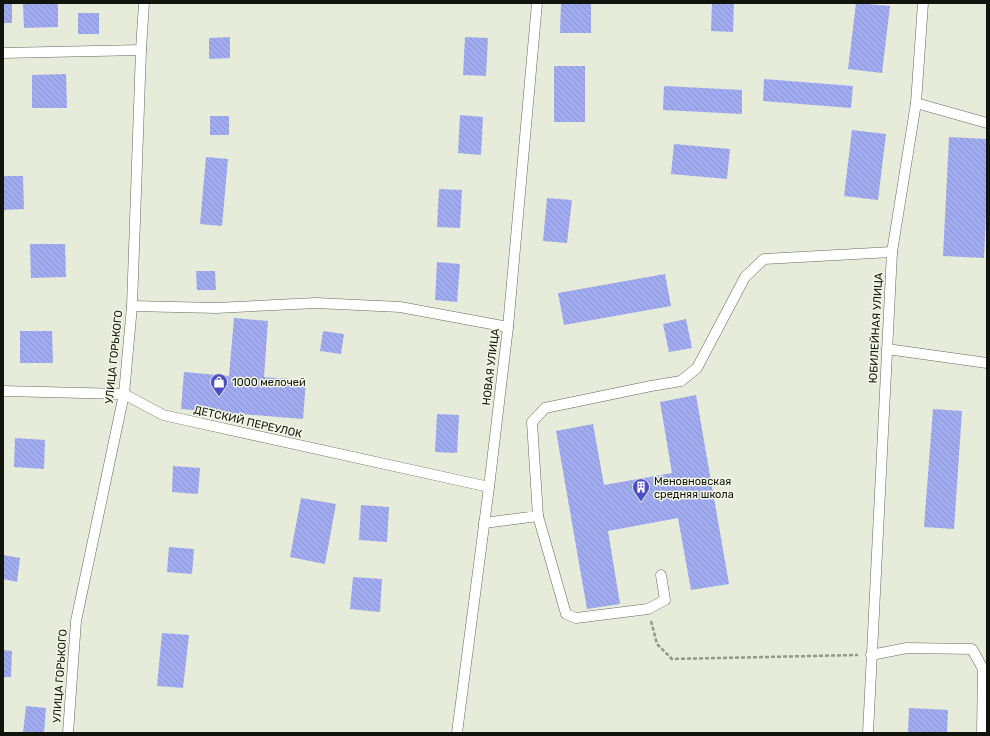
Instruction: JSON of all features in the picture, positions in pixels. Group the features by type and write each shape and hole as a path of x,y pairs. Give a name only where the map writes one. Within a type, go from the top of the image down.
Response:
{"lane":[{"name":"УЛИЦА ГОРЬКОГО","path":"68,733 76,621 124,394 132,306 144,3"},
{"name":"НОВАЯ УЛИЦА","path":"457,733 508,327 537,3"},
{"name":"ЮБИЛЕЙНАЯ УЛИЦА","path":"868,733 892,252 916,103 923,3"},
{"path":"3,53 141,50"},
{"path":"916,103 987,123"},
{"path":"661,575 665,600 648,609 576,618 566,614 538,516 532,422 545,408 682,381 697,368 745,277 764,259 892,252"},
{"path":"132,306 216,308 316,304 400,307 508,327"},
{"path":"887,348 987,363"},
{"name":"ДЕТСКИЙ ПЕРЕУЛОК","path":"3,391 124,394 163,415 489,487"},
{"path":"484,522 538,516"},
{"path":"871,655 907,648 972,649 983,669 985,691 982,733"}],"path":[{"path":"648,609 657,644 672,658 871,655"}],"building":[{"path":"23,3 58,3 58,27 24,28"},
{"path":"561,3 591,3 591,33 560,33"},
{"path":"712,3 734,3 733,32 711,31"},
{"path":"856,3 890,6 882,73 848,69"},
{"path":"3,4 12,4 12,23 3,23"},
{"path":"78,13 99,13 99,34 78,34"},
{"path":"230,37 230,58 209,59 209,38"},
{"path":"465,37 488,38 486,76 463,75"},
{"path":"554,66 585,66 585,122 554,122"},
{"path":"66,74 67,108 32,108 32,75"},
{"path":"764,79 853,86 851,108 763,101"},
{"path":"664,86 742,90 742,114 663,110"},
{"path":"460,115 483,117 481,155 458,153"},
{"path":"210,116 229,116 229,135 210,135"},
{"path":"852,130 886,134 878,200 844,196"},
{"path":"949,137 987,139 987,193 984,258 943,256"},
{"path":"674,144 730,149 727,179 671,174"},
{"path":"206,157 228,159 222,226 200,224"},
{"path":"3,176 23,176 24,209 3,210"},
{"path":"439,189 462,190 460,228 437,227"},
{"path":"547,198 572,200 567,243 543,241"},
{"path":"30,244 65,244 66,277 31,278"},
{"path":"437,262 460,264 457,302 435,300"},
{"path":"196,271 215,271 216,290 197,290"},
{"path":"665,274 671,306 564,325 558,293"},
{"path":"234,318 268,321 264,377 306,380 303,419 181,409 184,372 229,376"},
{"path":"686,319 692,348 669,352 663,324"},
{"path":"20,331 52,331 53,363 20,363"},
{"path":"323,331 344,334 341,354 320,351"},
{"name":"Меновновская средняя школа","path":"696,395 729,584 691,590 678,518 608,531 620,604 587,609 556,431 593,424 604,485 672,473 660,402"},
{"path":"933,409 962,411 954,529 924,527"},
{"path":"437,414 459,415 457,453 435,452"},
{"path":"15,438 45,440 44,469 14,467"},
{"path":"173,466 200,468 198,494 172,492"},
{"path":"301,498 336,504 325,564 290,557"},
{"path":"361,505 389,507 387,542 359,540"},
{"path":"169,547 194,549 192,574 167,572"},
{"path":"3,555 20,558 17,582 3,579"},
{"path":"353,577 382,579 380,612 350,609"},
{"path":"162,633 189,635 183,688 157,686"},
{"path":"3,650 12,651 11,677 3,677"},
{"path":"26,706 46,708 44,733 23,733"},
{"path":"909,708 948,710 947,733 908,733"}],"place":[{"name":"1000 мелочей","path":"219,397"},
{"name":"Меновновская средняя школа","path":"641,502"}]}
